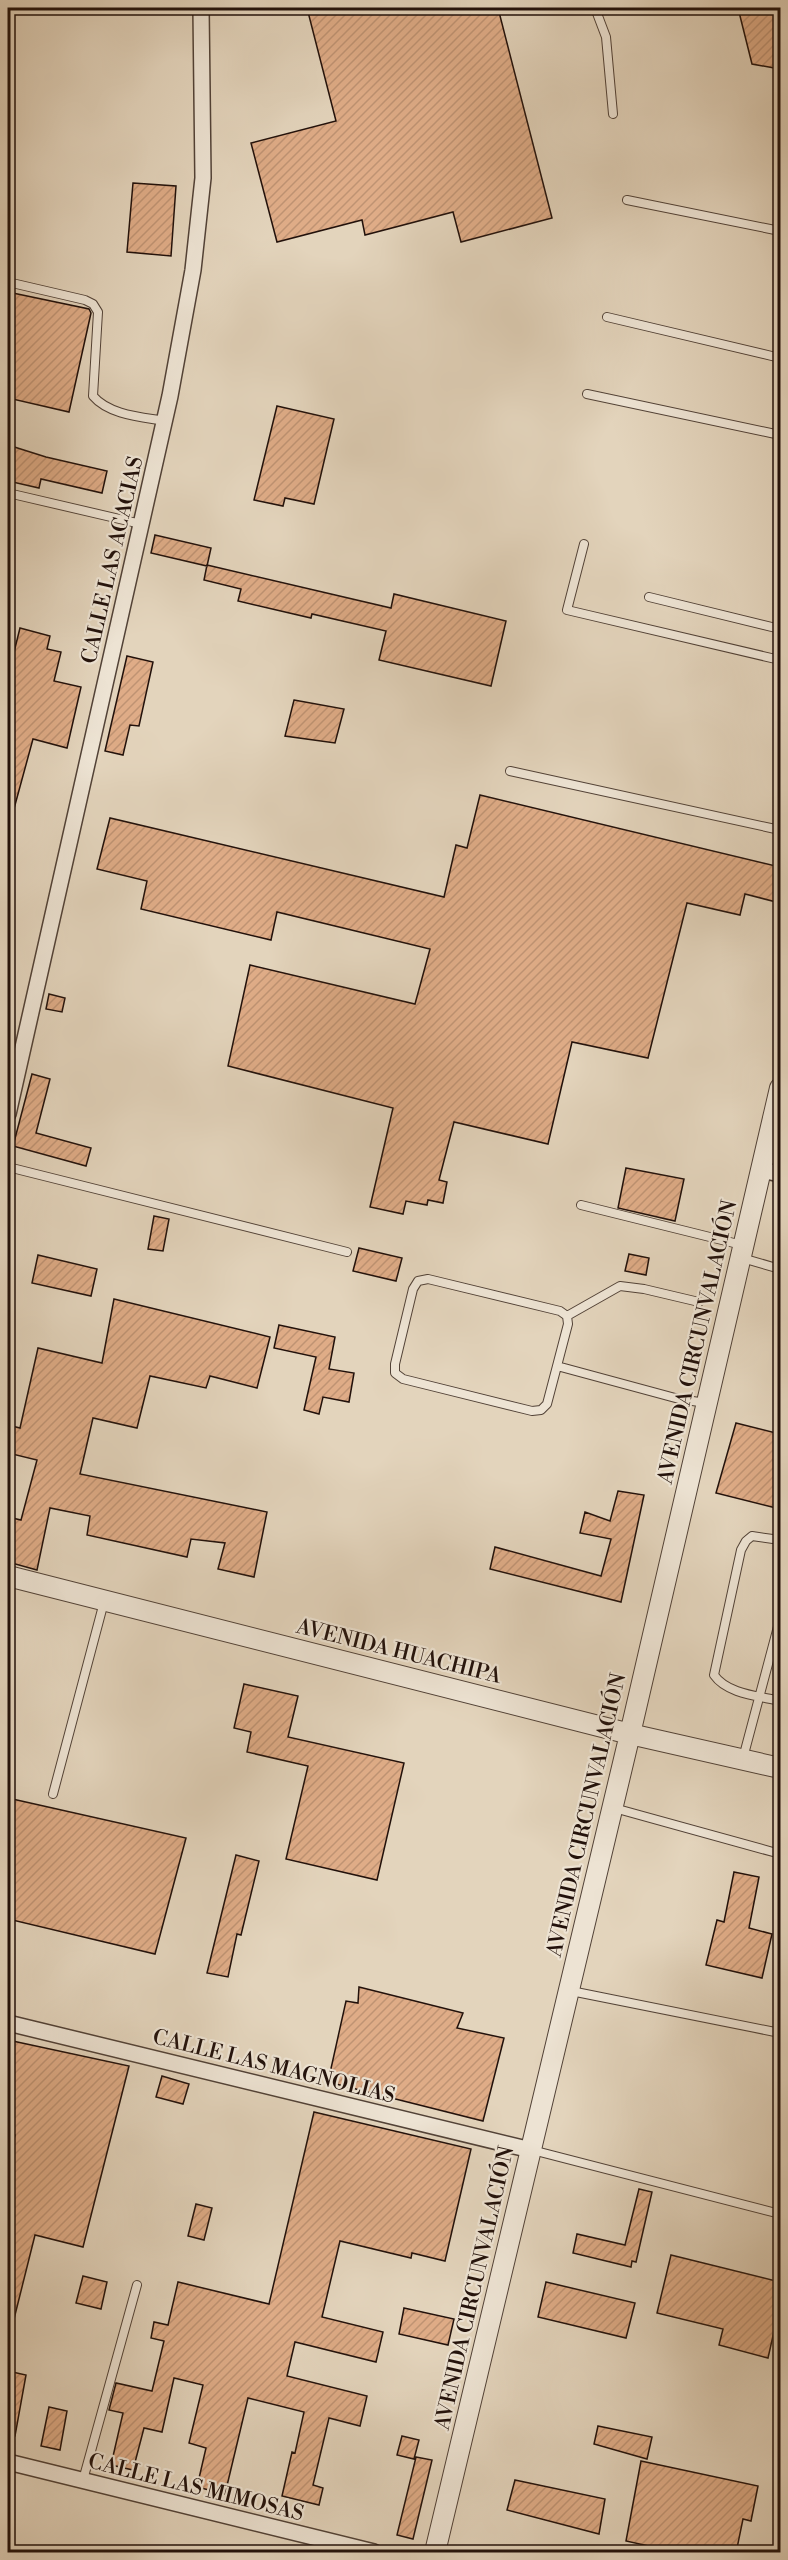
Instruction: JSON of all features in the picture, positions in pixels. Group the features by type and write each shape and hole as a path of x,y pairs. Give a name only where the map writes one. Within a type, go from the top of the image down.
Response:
{"street":[{"name":"CALLE LAS ACACIAS","path":"8,1114 165,421 193,270 202,178 201,8"},
{"name":"AVENIDA CIRCUNVALACIÓN","path":"435,2553 613,1808 742,1252 771,1172 780,1088"},
{"name":"AVENIDA HUACHIPA","path":"8,1576 630,1734 780,1768"},
{"name":"CALLE LAS MAGNOLIAS","path":"8,2023 531,2150"},
{"name":"CALLE LAS MIMOSAS","path":"8,2462 374,2553"}],"lane":[{"path":"595,8 606,37 613,114"},
{"path":"627,200 780,231"},
{"path":"12,283 85,300 93,304 98,312 93,396 104,406 135,416 165,421"},
{"path":"608,317 780,358"},
{"path":"587,394 780,435"},
{"path":"8,493 141,524"},
{"path":"584,544 567,610 780,660"},
{"path":"649,597 780,629"},
{"path":"510,771 780,830"},
{"path":"8,1167 347,1252"},
{"path":"581,1205 742,1252 780,1269"},
{"path":"428,1278 560,1311 567,1316 568,1324 547,1404 541,1410 532,1411 404,1379 396,1373 395,1364 413,1289 418,1281 428,1278"},
{"path":"567,1316 620,1286 644,1289 699,1302"},
{"path":"557,1366 679,1399 707,1403"},
{"path":"780,1540 752,1536 741,1550 714,1675 720,1683 729,1688 780,1701"},
{"path":"53,1794 105,1601"},
{"path":"743,1759 780,1619"},
{"path":"613,1808 773,1852"},
{"path":"569,1991 780,2033"},
{"path":"531,2150 780,2214"},
{"path":"83,2480 137,2285"}],"building":[{"path":"307,8 498,8 552,218 461,242 453,212 365,235 362,220 277,242 251,143 336,121"},
{"path":"738,8 780,8 780,69 752,64"},
{"path":"133,183 176,186 171,256 127,252"},
{"path":"8,292 89,309 91,313 69,412 8,398"},
{"path":"277,406 334,419 314,504 285,498 283,506 254,500"},
{"path":"8,445 46,457 107,471 102,493 41,479 39,488 8,481"},
{"path":"155,535 211,548 207,566 151,553"},
{"path":"207,565 391,608 394,594 506,621 491,686 379,660 386,631 312,614 311,618 238,601 241,589 204,580"},
{"path":"20,628 50,636 47,649 61,652 54,681 81,687 67,748 33,739 12,816 8,815 8,676"},
{"path":"127,656 153,662 139,726 130,725 123,755 105,751"},
{"path":"294,700 344,709 335,743 285,736"},
{"path":"480,795 780,867 780,903 745,894 740,915 687,903 648,1058 572,1042 548,1144 454,1122 439,1180 447,1182 443,1203 428,1200 427,1205 406,1201 403,1214 370,1207 393,1108 228,1066 250,965 415,1004 430,949 277,912 271,940 141,909 147,881 97,869 110,818 444,897 456,845 467,848"},
{"path":"49,994 65,998 62,1012 46,1009"},
{"path":"32,1074 50,1079 36,1133 91,1148 86,1166 13,1146"},
{"path":"626,1168 684,1179 675,1221 618,1208"},
{"path":"154,1216 169,1219 163,1251 148,1249"},
{"path":"359,1248 402,1258 396,1281 353,1271"},
{"path":"629,1254 649,1258 646,1275 625,1271"},
{"path":"38,1255 97,1269 91,1296 32,1283"},
{"path":"114,1299 270,1337 257,1388 210,1376 206,1388 150,1376 137,1428 93,1418 80,1474 267,1512 254,1577 218,1569 225,1543 191,1539 187,1557 87,1535 90,1516 50,1508 37,1570 8,1562 8,1517 21,1520 37,1460 8,1453 8,1425 20,1428 38,1348 102,1363"},
{"path":"279,1325 335,1337 329,1369 354,1373 349,1402 323,1397 319,1414 304,1410 316,1357 274,1348"},
{"path":"736,1423 780,1434 780,1509 716,1493"},
{"path":"618,1491 644,1495 621,1602 490,1569 495,1547 601,1576 611,1539 580,1533 585,1512 610,1521"},
{"path":"244,1684 298,1696 288,1737 404,1763 377,1880 286,1859 308,1766 247,1752 251,1732 234,1728"},
{"path":"8,1798 186,1838 155,1954 8,1919"},
{"path":"236,1855 259,1861 241,1935 237,1934 228,1977 207,1973"},
{"path":"734,1872 759,1877 749,1928 772,1934 762,1978 706,1965 717,1920 724,1922"},
{"path":"359,1987 463,2013 457,2028 504,2038 483,2121 328,2082 346,2001 358,2003"},
{"path":"8,2040 129,2066 83,2247 35,2235 13,2323 8,2323 8,2163 15,2135 8,2134"},
{"path":"162,2076 189,2084 183,2104 156,2097"},
{"path":"314,2112 471,2149 445,2261 412,2253 411,2258 340,2241 322,2317 383,2332 376,2362 295,2342 287,2376 367,2396 360,2426 329,2418 313,2485 323,2488 319,2505 282,2496 304,2412 248,2398 225,2494 197,2487 206,2448 189,2443 203,2385 174,2378 162,2432 144,2428 133,2470 111,2465 123,2413 109,2410 116,2383 152,2391 164,2341 151,2338 154,2322 168,2325 178,2282 269,2304"},
{"path":"639,2189 652,2192 636,2262 632,2261 631,2267 573,2253 577,2234 625,2245"},
{"path":"196,2204 212,2208 204,2240 188,2236"},
{"path":"671,2255 780,2282 780,2305 768,2358 719,2345 723,2329 657,2313"},
{"path":"83,2276 107,2282 101,2309 76,2303"},
{"path":"546,2282 635,2303 626,2338 538,2317"},
{"path":"404,2308 454,2319 448,2345 399,2334"},
{"path":"8,2371 26,2375 15,2436 8,2435"},
{"path":"49,2407 67,2411 60,2450 41,2446"},
{"path":"598,2426 652,2437 647,2459 594,2444"},
{"path":"402,2436 419,2440 414,2459 397,2455"},
{"path":"416,2457 432,2460 413,2539 397,2535"},
{"path":"641,2461 758,2486 751,2521 743,2519 736,2553 680,2553 626,2541"},
{"path":"515,2480 605,2499 599,2534 507,2510"}]}
